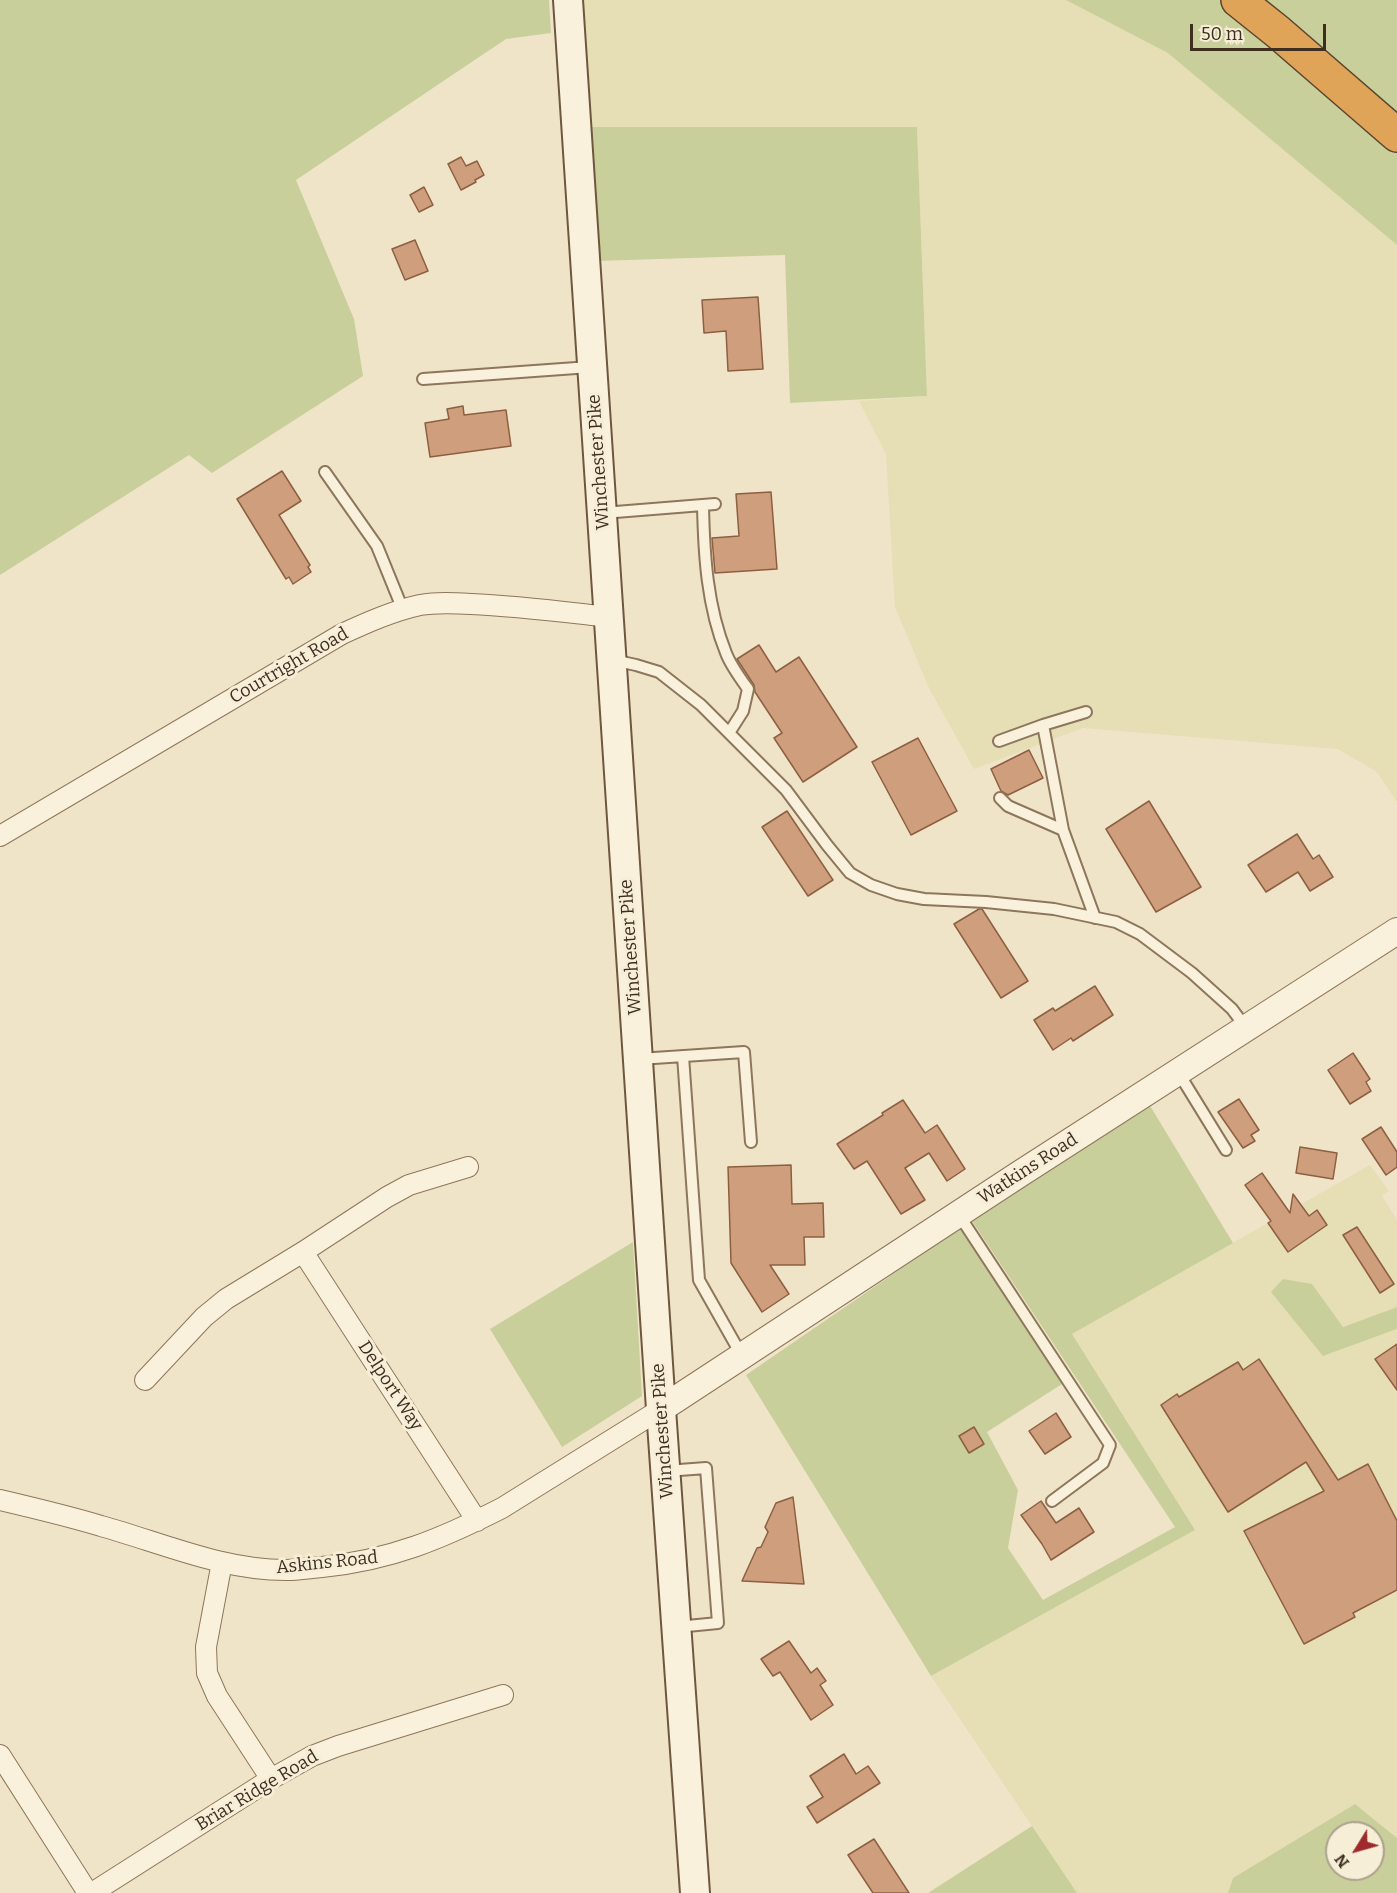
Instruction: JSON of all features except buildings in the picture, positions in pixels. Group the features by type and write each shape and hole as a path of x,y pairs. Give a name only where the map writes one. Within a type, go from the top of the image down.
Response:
{"highway":[{"path":"1238,0 1397,135"}],"main road":[{"name":"Winchester Pike","path":"568,0 661,1409 696,1893"}],"street":[{"name":"Courtright Road","path":"0,836 342,634 370,621 422,605 443,603 484,604 610,617"},
{"name":"Watkins Road","path":"661,1409 1397,931"},
{"path":"145,1380 204,1317 226,1299 409,1185 468,1167"},
{"name":"Delport Way","path":"303,1252 477,1521"},
{"name":"Askins Road","path":"0,1500 101,1526 222,1562 255,1568 287,1570 352,1564 414,1547 477,1521 502,1508 661,1409"},
{"path":"222,1562 206,1647 207,1673 217,1696 272,1779"},
{"name":"Briar Ridge Road","path":"90,1893 312,1756 503,1695"},
{"path":"0,1755 90,1893"}],"lane":[{"path":"423,379 593,366"},
{"path":"325,472 377,546 403,610"},
{"path":"603,513 715,504"},
{"path":"703,505 704,552 708,588 717,628 726,655 748,689 743,711 729,733"},
{"path":"612,660 636,664 659,672 701,705 786,790 826,845 850,873 871,885 897,894 924,899 1054,909 1116,922 1140,934 1192,973 1232,1009 1246,1028"},
{"path":"999,741 1043,724 1086,712"},
{"path":"1043,724 1063,830 1095,918"},
{"path":"1000,798 1008,806 1063,830"},
{"path":"638,1059 744,1052 751,1142"},
{"path":"683,1056 699,1280 743,1356"},
{"path":"1178,1072 1226,1150"},
{"path":"959,1214 1110,1445 1103,1463 1052,1502"},
{"path":"666,1471 706,1468 718,1623 677,1627"}],"shaded area":[{"path":"583,0 1066,0 1168,52 1397,245 1397,802 1377,772 1338,749 1083,728 974,769 928,686 895,607 886,454 859,401 927,396 917,127 591,127"},
{"path":"1370,1165 1389,1191 1382,1196 1397,1220 1397,1307 1342,1327 1312,1284 1323,1356 1397,1329 1397,1838 1385,1828 1385,1821 1376,1821 1355,1804 1233,1878 1228,1893 1077,1893 931,1676 1195,1530 1072,1334"}],"green space":[{"path":"0,0 549,0 551,33 506,39 296,180 354,319 363,376 212,473 189,455 0,575"},
{"path":"1066,0 1225,0 1397,148 1397,245 1168,53"},
{"path":"1252,0 1397,0 1397,125"},
{"path":"591,127 917,127 927,396 790,403 785,255 596,261"},
{"path":"1149,1104 1233,1243 1072,1334 1195,1530 931,1676 746,1375 960,1228 1062,1384 987,1432 1018,1490 1008,1548 1043,1600 1175,1527 972,1221"},
{"path":"633,1242 642,1396 562,1447 490,1329"},
{"path":"1283,1279 1312,1284 1343,1327 1397,1307 1397,1329 1323,1356 1271,1292"},
{"path":"1355,1804 1376,1821 1327,1821"},
{"path":"1325,1822 1325,1881 1385,1881 1385,1828 1397,1838 1397,1893 1228,1893 1233,1878"},
{"path":"1032,1826 1077,1893 928,1893"}]}
